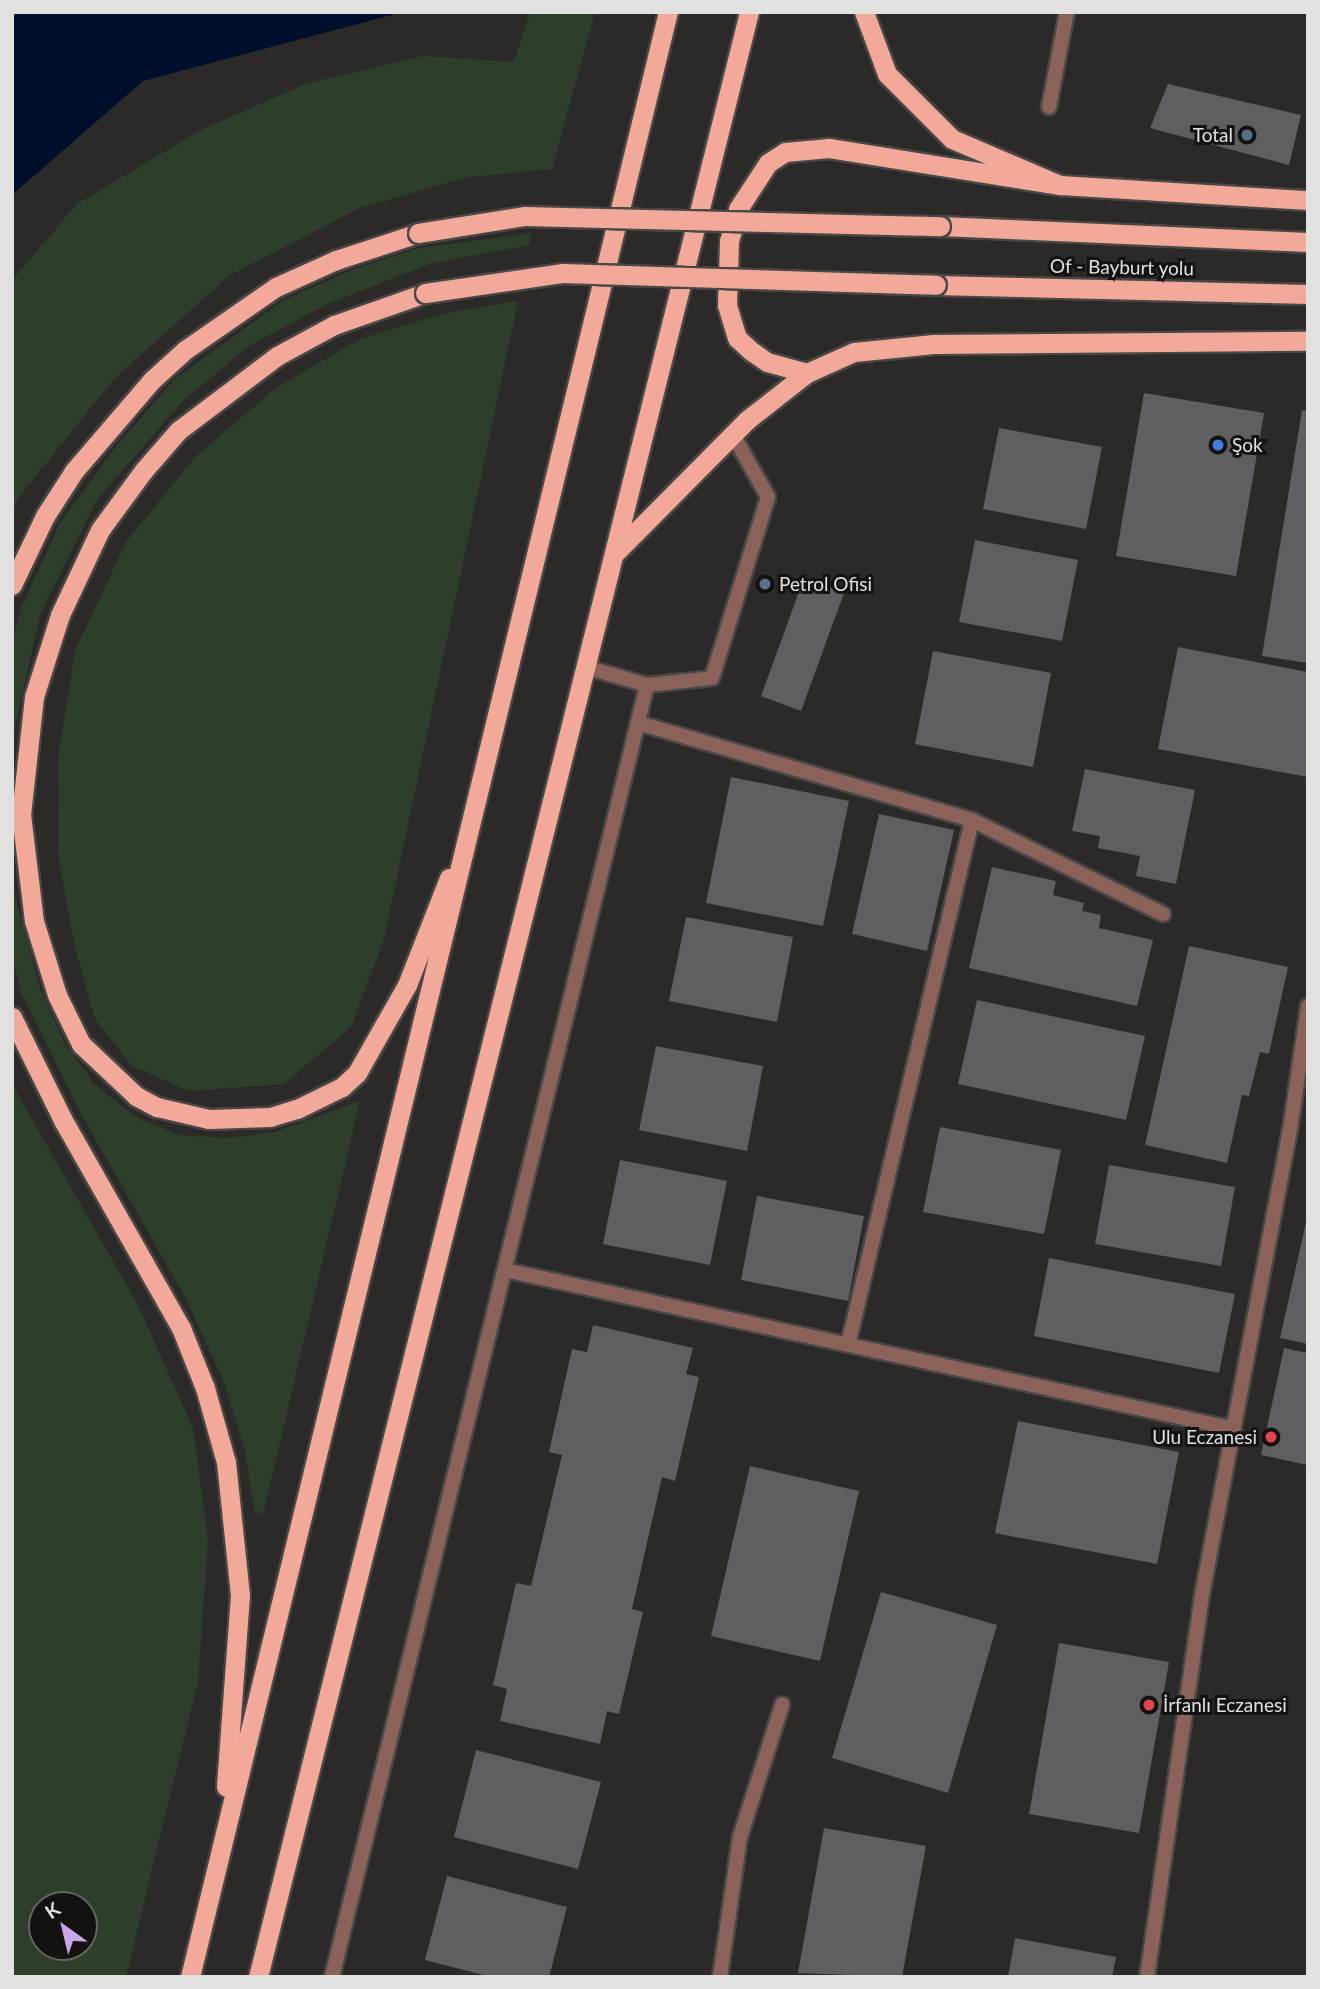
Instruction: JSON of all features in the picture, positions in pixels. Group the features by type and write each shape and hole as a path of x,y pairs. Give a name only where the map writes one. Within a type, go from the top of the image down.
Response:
{"highway":[{"path":"190,1977 477,809 576,373 667,12"},
{"path":"258,1977 749,12"},
{"path":"864,12 887,74 952,139 1060,185"},
{"path":"807,373 767,362 751,351 737,338 727,305 729,241 738,209 768,163 785,152 829,148 1060,185 1308,200"},
{"name":"Of - Bayburt yolu","path":"12,585 45,516 74,471 152,380 185,350 276,287 336,260 418,233 524,216 940,226 1308,242"},
{"name":"Of - Bayburt yolu","path":"477,809 388,1024 357,1073 320,1099 270,1117 238,1120 167,1110 115,1081 81,1044 69,1023 34,921 22,782 37,684 80,567 100,530 144,470 178,431 225,393 334,325 425,293 562,273 1308,294"},
{"path":"615,552 732,433 807,373 854,352 923,345 1308,341"},
{"path":"12,1017 64,1122 181,1328 205,1388 226,1462 239,1556 239,1621 218,1861"}],"street":[{"path":"1049,107 1067,12"},
{"path":"586,667 647,685 712,678 768,497 732,433"},
{"path":"332,1977 647,685"},
{"path":"638,723 972,820 1163,914"},
{"path":"848,1345 972,820"},
{"path":"1147,1977 1202,1595 1290,1130 1308,1006"},
{"path":"505,1270 1234,1429"},
{"path":"720,1977 740,1838 782,1704"}],"green space":[{"path":"530,12 595,12 552,169 468,177 360,208 230,275 116,377 18,498 12,512 12,280 77,204 201,130 308,83 423,56 514,62"},
{"path":"532,233 529,245 430,264 327,304 249,346 182,402 97,500 40,615 12,741 12,643 21,608 60,523 117,445 176,378 284,300 352,270 419,248"},
{"path":"518,301 384,939 351,1027 284,1084 189,1091 132,1066 95,1019 75,948 59,860 58,758 75,651 126,542 195,457 277,387 362,338 446,313"},
{"path":"12,884 40,988 64,1042 95,1085 138,1118 179,1135 227,1138 275,1132 360,1101 263,1515 254,1510 245,1450 223,1380 185,1297 81,1114 21,993 12,958"},
{"path":"12,1084 138,1305 193,1428 208,1539 198,1681 126,1977 12,1977"}],"water":[{"path":"12,12 403,12 143,81 12,195"}],"building":[{"path":"1168,84 1301,115 1289,165 1150,128"},
{"path":"1144,393 1264,413 1236,576 1116,556"},
{"path":"1302,410 1308,411 1308,663 1262,656"},
{"path":"999,428 1102,447 1086,529 983,509"},
{"path":"975,540 1078,560 1062,641 959,622"},
{"path":"804,578 844,593 801,711 761,696"},
{"path":"1178,647 1308,672 1308,777 1158,749"},
{"path":"933,651 1051,673 1033,767 915,744"},
{"path":"1085,769 1195,790 1176,884 1136,876 1140,856 1098,848 1100,836 1072,831"},
{"path":"731,777 849,801 823,926 706,903"},
{"path":"879,814 954,830 927,951 852,934"},
{"path":"992,867 1056,881 1053,895 1084,903 1082,911 1101,915 1099,928 1153,940 1137,1006 969,968"},
{"path":"686,917 793,937 777,1022 669,1001"},
{"path":"1189,946 1288,967 1269,1054 1260,1052 1249,1096 1242,1095 1227,1163 1145,1145"},
{"path":"977,1000 1145,1036 1126,1120 958,1084"},
{"path":"656,1046 763,1066 747,1151 639,1130"},
{"path":"940,1127 1061,1150 1044,1234 923,1212"},
{"path":"620,1160 727,1181 710,1265 603,1244"},
{"path":"1109,1165 1235,1187 1221,1266 1095,1244"},
{"path":"757,1196 864,1216 848,1301 741,1280"},
{"path":"1308,1218 1308,1344 1280,1338"},
{"path":"1049,1258 1235,1294 1219,1373 1034,1336"},
{"path":"593,1325 693,1348 686,1374 699,1377 675,1481 662,1477 632,1609 643,1612 619,1714 607,1711 600,1744 500,1721 507,1689 493,1685 516,1583 531,1586 562,1455 549,1452 572,1349 587,1352"},
{"path":"1284,1348 1308,1353 1308,1465 1261,1455"},
{"path":"1018,1421 1179,1452 1157,1564 995,1533"},
{"path":"750,1466 859,1491 820,1661 711,1636"},
{"path":"881,1592 997,1625 948,1793 832,1758"},
{"path":"1059,1643 1169,1662 1139,1833 1029,1814"},
{"path":"476,1750 601,1782 578,1869 454,1837"},
{"path":"824,1828 926,1846 902,1977 798,1973"},
{"path":"447,1876 567,1907 549,1977 491,1977 425,1960"},
{"path":"1015,1938 1116,1957 1112,1977 1008,1977"}],"place":[{"name":"Total","path":"1247,135"},
{"name":"Şok","path":"1218,445"},
{"name":"Petrol Ofisi","path":"765,584"},
{"name":"Ulu Eczanesi","path":"1271,1437"},
{"name":"İrfanlı Eczanesi","path":"1149,1705"}]}
